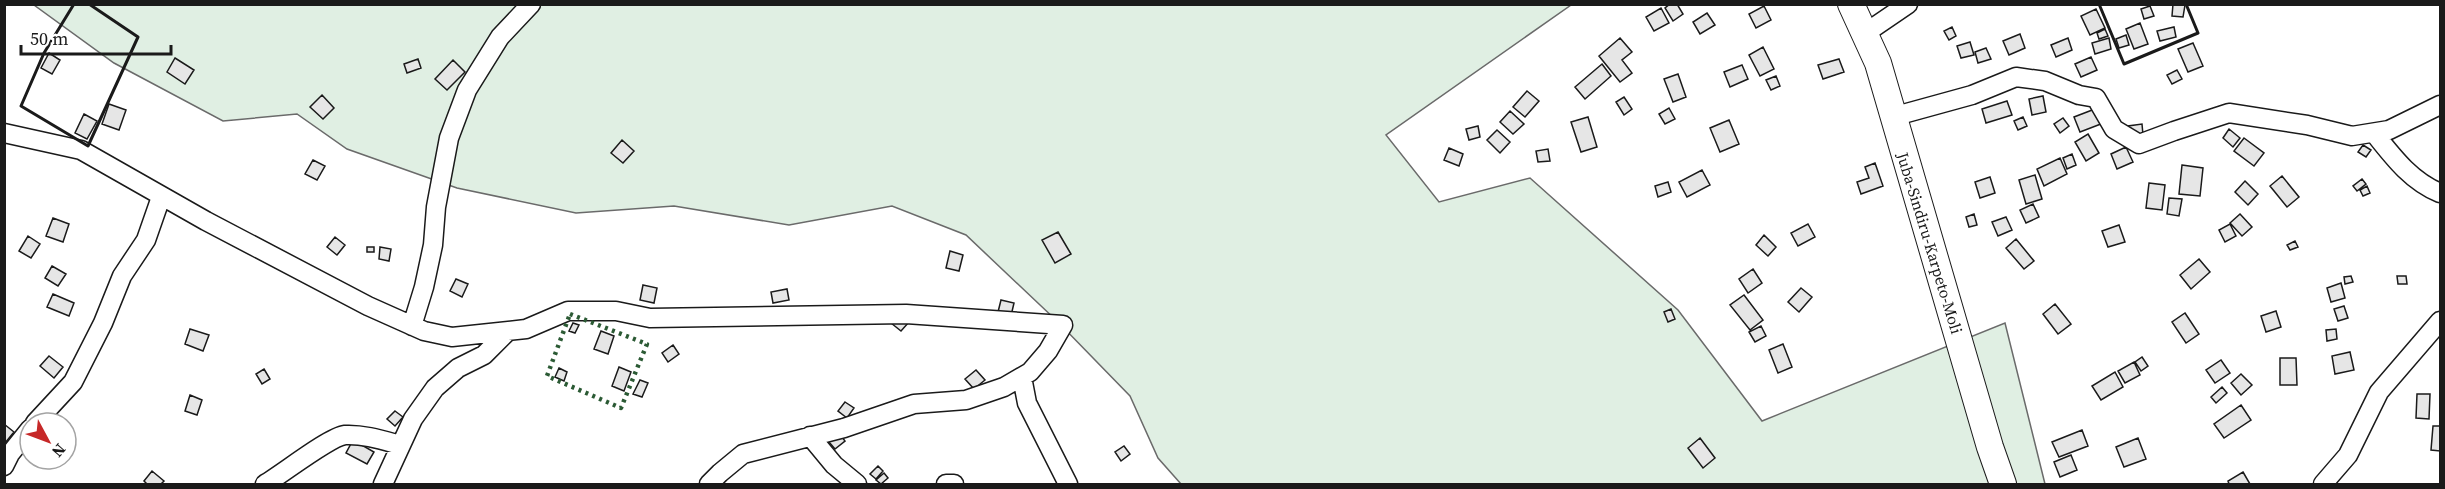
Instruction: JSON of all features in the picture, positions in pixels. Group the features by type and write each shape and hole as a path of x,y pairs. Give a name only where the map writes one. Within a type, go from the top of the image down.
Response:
{"main road":[{"name":"Juba-Sindiru-Karpeto-Moli","path":"1851,4 1878,63 1892,117 2003,484"}],"street":[{"path":"412,326 424,287 433,245 436,207 449,138 467,90 500,37 531,4"},
{"path":"1864,34 1908,4"},
{"path":"1892,117 1972,95 2016,77 2045,81 2079,95 2096,98 2114,129 2139,144 2174,130 2229,113 2307,124 2352,136 2389,130 2440,105"},
{"path":"4,133 81,150 161,197 368,306 424,331 452,337 526,329 568,311 616,311 650,318 906,314 1063,326 1048,351 1030,372 1004,387 966,400 914,404 844,428 743,454 709,484"},
{"path":"2374,133 2401,167 2428,188 2440,193"},
{"path":"46,411 73,382 103,323 122,276 146,240 161,197"},
{"path":"2323,484 2348,454 2379,392 2440,321"},
{"path":"383,484 412,419 435,388 458,368 484,355 507,332"},
{"path":"1022,377 1027,403 1068,484"},
{"path":"265,484 342,435 367,436 400,445"},
{"path":"810,436 834,465 856,484"},
{"path":"4,466 18,444"},
{"path":"946,484 954,484"}],"green space":[{"path":"34,5 1571,5 1386,135 1439,202 1530,178 1678,310 1762,421 2005,323 2045,484 1181,484 1158,458 1130,396 1058,322 966,235 892,206 789,225 674,206 576,213 457,188 347,149 297,114 223,121 114,63"}],"building":[{"path":"1670,4 1677,4 1683,14 1673,21 1665,8"},
{"path":"2173,4 2185,5 2183,17 2172,16"},
{"path":"1764,6 1771,20 1756,28 1749,14"},
{"path":"2150,6 2154,16 2144,19 2141,9"},
{"path":"1661,8 1669,23 1654,31 1646,17"},
{"path":"2096,9 2105,28 2090,35 2081,16"},
{"path":"1707,13 1715,25 1700,34 1693,22"},
{"path":"2140,23 2148,44 2134,49 2126,29"},
{"path":"1952,27 1956,36 1949,40 1944,31"},
{"path":"2174,27 2176,37 2160,41 2157,31"},
{"path":"2105,29 2108,36 2099,39 2097,33"},
{"path":"2020,34 2025,48 2009,55 2003,41"},
{"path":"2126,35 2129,45 2119,48 2116,39"},
{"path":"1620,38 1632,52 1622,60 1632,73 1620,82 1599,56"},
{"path":"2068,38 2072,50 2056,57 2051,45"},
{"path":"2109,38 2111,49 2095,54 2092,43"},
{"path":"1970,42 1974,55 1961,58 1957,46"},
{"path":"2193,43 2203,66 2188,72 2178,49"},
{"path":"1763,47 1774,69 1760,76 1749,55"},
{"path":"1986,48 1991,59 1978,63 1975,52"},
{"path":"49,53 60,60 52,74 41,68"},
{"path":"2091,57 2097,70 2081,77 2075,64"},
{"path":"175,58 194,70 185,84 167,72"},
{"path":"418,59 421,68 407,73 404,64"},
{"path":"1839,59 1844,72 1823,79 1818,65"},
{"path":"453,60 465,72 447,90 435,79"},
{"path":"1602,64 1611,76 1585,99 1575,87"},
{"path":"1742,65 1748,79 1730,87 1724,72"},
{"path":"2177,70 2182,79 2172,84 2167,75"},
{"path":"1678,74 1686,97 1673,102 1664,79"},
{"path":"1776,76 1780,86 1771,90 1766,80"},
{"path":"1527,91 1539,101 1525,117 1513,107"},
{"path":"322,95 334,108 323,119 310,107"},
{"path":"2043,96 2046,112 2032,115 2029,99"},
{"path":"1624,97 1632,109 1624,115 1616,102"},
{"path":"2007,101 2012,115 1986,123 1982,109"},
{"path":"109,104 126,110 119,130 102,124"},
{"path":"2100,107 2106,122 2080,132 2074,117"},
{"path":"1669,108 1675,119 1665,124 1659,114"},
{"path":"1510,111 1524,124 1513,134 1500,122"},
{"path":"84,114 97,121 87,139 75,133"},
{"path":"1588,117 1597,147 1581,152 1571,122"},
{"path":"2023,117 2027,126 2018,130 2014,121"},
{"path":"2063,118 2069,126 2060,133 2054,124"},
{"path":"1729,120 1739,144 1720,152 1710,128"},
{"path":"2142,124 2143,135 2129,137 2128,126"},
{"path":"1478,126 1480,137 1469,140 1466,129"},
{"path":"2229,129 2240,138 2233,147 2223,138"},
{"path":"1497,130 1510,142 1500,153 1487,140"},
{"path":"2088,134 2099,153 2086,161 2075,142"},
{"path":"2244,138 2264,153 2254,166 2234,151"},
{"path":"622,140 634,151 623,163 611,153"},
{"path":"2363,145 2371,150 2366,157 2358,152"},
{"path":"2126,147 2133,162 2117,169 2111,154"},
{"path":"1449,148 1463,154 1459,166 1444,160"},
{"path":"1548,149 1550,161 1538,162 1536,151"},
{"path":"2072,154 2076,165 2067,169 2063,158"},
{"path":"2060,158 2067,174 2044,186 2037,169"},
{"path":"313,160 325,166 317,180 305,174"},
{"path":"1875,163 1883,186 1861,194 1857,182 1869,178 1865,167"},
{"path":"2182,165 2203,168 2200,196 2179,194"},
{"path":"1702,170 1710,185 1687,197 1679,182"},
{"path":"2035,175 2042,199 2026,204 2019,180"},
{"path":"2282,176 2299,197 2287,207 2270,186"},
{"path":"1990,177 1995,193 1980,198 1975,182"},
{"path":"2362,179 2366,184 2357,191 2353,186"},
{"path":"2245,181 2258,194 2248,205 2235,192"},
{"path":"1668,182 1671,192 1658,197 1655,186"},
{"path":"2149,183 2165,185 2162,210 2146,208"},
{"path":"2367,186 2370,193 2363,196 2360,190"},
{"path":"2169,198 2182,199 2179,216 2167,214"},
{"path":"2033,204 2039,217 2026,223 2020,210"},
{"path":"1974,214 1977,225 1969,227 1966,217"},
{"path":"2240,214 2252,227 2242,236 2230,223"},
{"path":"2006,217 2012,230 1998,236 1992,222"},
{"path":"53,218 69,224 63,242 46,236"},
{"path":"1808,224 1815,237 1798,246 1791,233"},
{"path":"2230,224 2236,236 2225,242 2219,230"},
{"path":"2119,225 2125,242 2108,247 2102,231"},
{"path":"1058,232 1071,254 1055,263 1042,240"},
{"path":"1764,235 1776,247 1768,256 1756,245"},
{"path":"28,236 40,244 31,258 19,251"},
{"path":"335,237 345,245 337,255 327,247"},
{"path":"2016,239 2034,261 2024,269 2006,248"},
{"path":"2295,241 2298,247 2290,250 2287,245"},
{"path":"367,247 374,247 374,252 367,252"},
{"path":"380,247 391,249 389,261 379,259"},
{"path":"950,251 963,255 959,271 946,268"},
{"path":"2199,259 2210,272 2191,289 2180,275"},
{"path":"52,266 66,274 58,286 45,278"},
{"path":"1753,269 1762,283 1748,293 1739,279"},
{"path":"2351,276 2353,282 2345,284 2344,277"},
{"path":"2397,276 2406,276 2407,284 2398,284"},
{"path":"456,279 468,284 462,297 450,291"},
{"path":"2341,283 2345,298 2331,302 2327,288"},
{"path":"643,285 657,288 654,303 640,300"},
{"path":"1801,288 1812,297 1799,312 1788,302"},
{"path":"787,289 789,300 773,303 771,292"},
{"path":"53,294 74,303 69,316 47,307"},
{"path":"1744,295 1763,320 1750,330 1730,305"},
{"path":"1001,300 1014,303 1010,320 997,316"},
{"path":"2055,304 2071,324 2058,334 2043,314"},
{"path":"2344,306 2348,318 2338,321 2334,309"},
{"path":"1671,309 1675,319 1668,322 1664,312"},
{"path":"2276,311 2281,327 2266,332 2261,316"},
{"path":"2185,313 2199,334 2186,343 2172,322"},
{"path":"909,322 901,331 891,323"},
{"path":"573,323 579,325 575,333 569,331"},
{"path":"1761,326 1766,336 1755,342 1749,332"},
{"path":"190,329 209,335 203,351 185,344"},
{"path":"2336,329 2337,339 2327,341 2326,330"},
{"path":"601,331 614,336 608,354 594,349"},
{"path":"1783,344 1792,367 1778,373 1769,350"},
{"path":"673,345 679,354 668,362 662,353"},
{"path":"2350,352 2354,370 2335,374 2332,356"},
{"path":"49,356 63,367 54,378 40,366"},
{"path":"2142,357 2148,366 2141,371 2135,362"},
{"path":"2280,358 2296,358 2297,385 2280,385"},
{"path":"2221,360 2230,373 2215,383 2206,370"},
{"path":"2134,362 2140,375 2125,383 2118,371"},
{"path":"619,367 631,372 624,391 612,386"},
{"path":"559,368 567,372 564,381 555,377"},
{"path":"264,369 270,379 262,384 256,374"},
{"path":"976,370 985,380 974,389 965,379"},
{"path":"2115,372 2123,387 2101,400 2092,386"},
{"path":"2241,374 2252,385 2241,395 2231,383"},
{"path":"640,380 648,383 642,397 633,394"},
{"path":"2222,387 2227,393 2216,403 2211,397"},
{"path":"2417,394 2430,394 2429,419 2416,418"},
{"path":"190,395 202,400 197,415 185,411"},
{"path":"845,402 854,408 847,418 838,411"},
{"path":"2241,405 2251,420 2224,438 2214,424"},
{"path":"395,411 403,417 395,426 387,419"},
{"path":"4,424 14,432 5,443 4,442"},
{"path":"2433,426 2440,426 2440,451 2431,450"},
{"path":"2082,430 2088,446 2059,457 2052,442"},
{"path":"839,433 845,441 835,449 829,442"},
{"path":"1700,438 1715,458 1703,468 1688,448"},
{"path":"2138,438 2146,459 2124,467 2116,447"},
{"path":"353,440 374,452 367,464 346,453"},
{"path":"1124,446 1130,454 1121,461 1115,452"},
{"path":"2071,455 2077,470 2060,477 2054,462"},
{"path":"878,466 883,471 876,479 870,474"},
{"path":"152,471 164,481 161,484 147,484 144,481"},
{"path":"2243,472 2250,484 2229,484 2228,481"},
{"path":"884,473 888,478 881,484 876,480"}],"hedge":[{"path":"570,314 647,344 621,408 547,376 570,314"}],"wall":[{"path":"74,4 44,53 21,106 88,146 138,37 89,4"},
{"path":"2099,4 2124,64 2198,33 2186,4"}]}
